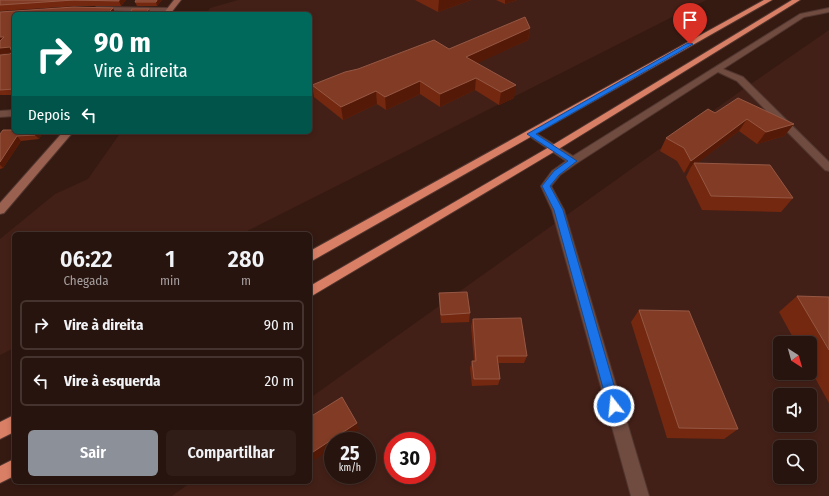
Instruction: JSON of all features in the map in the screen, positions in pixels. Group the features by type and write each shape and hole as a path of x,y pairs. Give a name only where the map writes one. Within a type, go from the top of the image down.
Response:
{"highway":[{"path":"312,256 769,0"},
{"path":"312,291 554,148 797,0"},
{"path":"0,431 12,424"},
{"path":"0,475 12,468"}],"street":[{"path":"92,9 168,12 178,0"},
{"path":"640,496 558,210 546,186 556,173 573,161 802,15 829,10"},
{"path":"717,69 740,80 829,168"},
{"path":"0,114 12,113"},
{"path":"0,210 66,134"},
{"path":"531,134 573,161"}],"shaded area":[{"path":"238,0 706,0 245,232 12,232 12,349 0,355 0,239 55,194 88,179 120,134 312,134 312,12 207,12 210,8"},
{"path":"829,30 829,496 172,496 188,484 312,484 312,397 745,88"}],"building":[{"path":"0,0 74,0 0,5"},
{"path":"74,0 119,0 119,1"},
{"path":"136,0 157,0 156,2 135,2"},
{"path":"74,7 113,8 109,12 12,12 12,52 10,47 0,48 0,41 4,37 0,37 0,12"},
{"path":"132,9 149,9 147,12 131,12"},
{"path":"525,17 530,28 466,57 516,85 501,92 476,78 440,94 420,81 385,97 376,91 341,107 312,85 434,40 449,49"},
{"path":"12,52 12,89 0,90 0,55 10,54"},
{"path":"738,98 794,124 766,132 747,119 691,161 684,148 666,138 708,109 715,113"},
{"path":"3,130 12,130 12,134 36,134 17,136 0,162 0,134"},
{"path":"694,163 770,165 793,198 711,196"},
{"path":"467,292 470,313 441,315 439,293"},
{"path":"797,296 829,297 829,350"},
{"path":"639,310 689,311 738,429 679,428"},
{"path":"521,318 527,356 497,356 500,379 474,379 472,361 476,361 473,319"},
{"path":"342,397 357,423 343,432 324,432 324,445 312,453 312,416"}],"route":[{"path":"614,406 558,210 546,186 556,173 573,161 531,134 690,44"}]}
